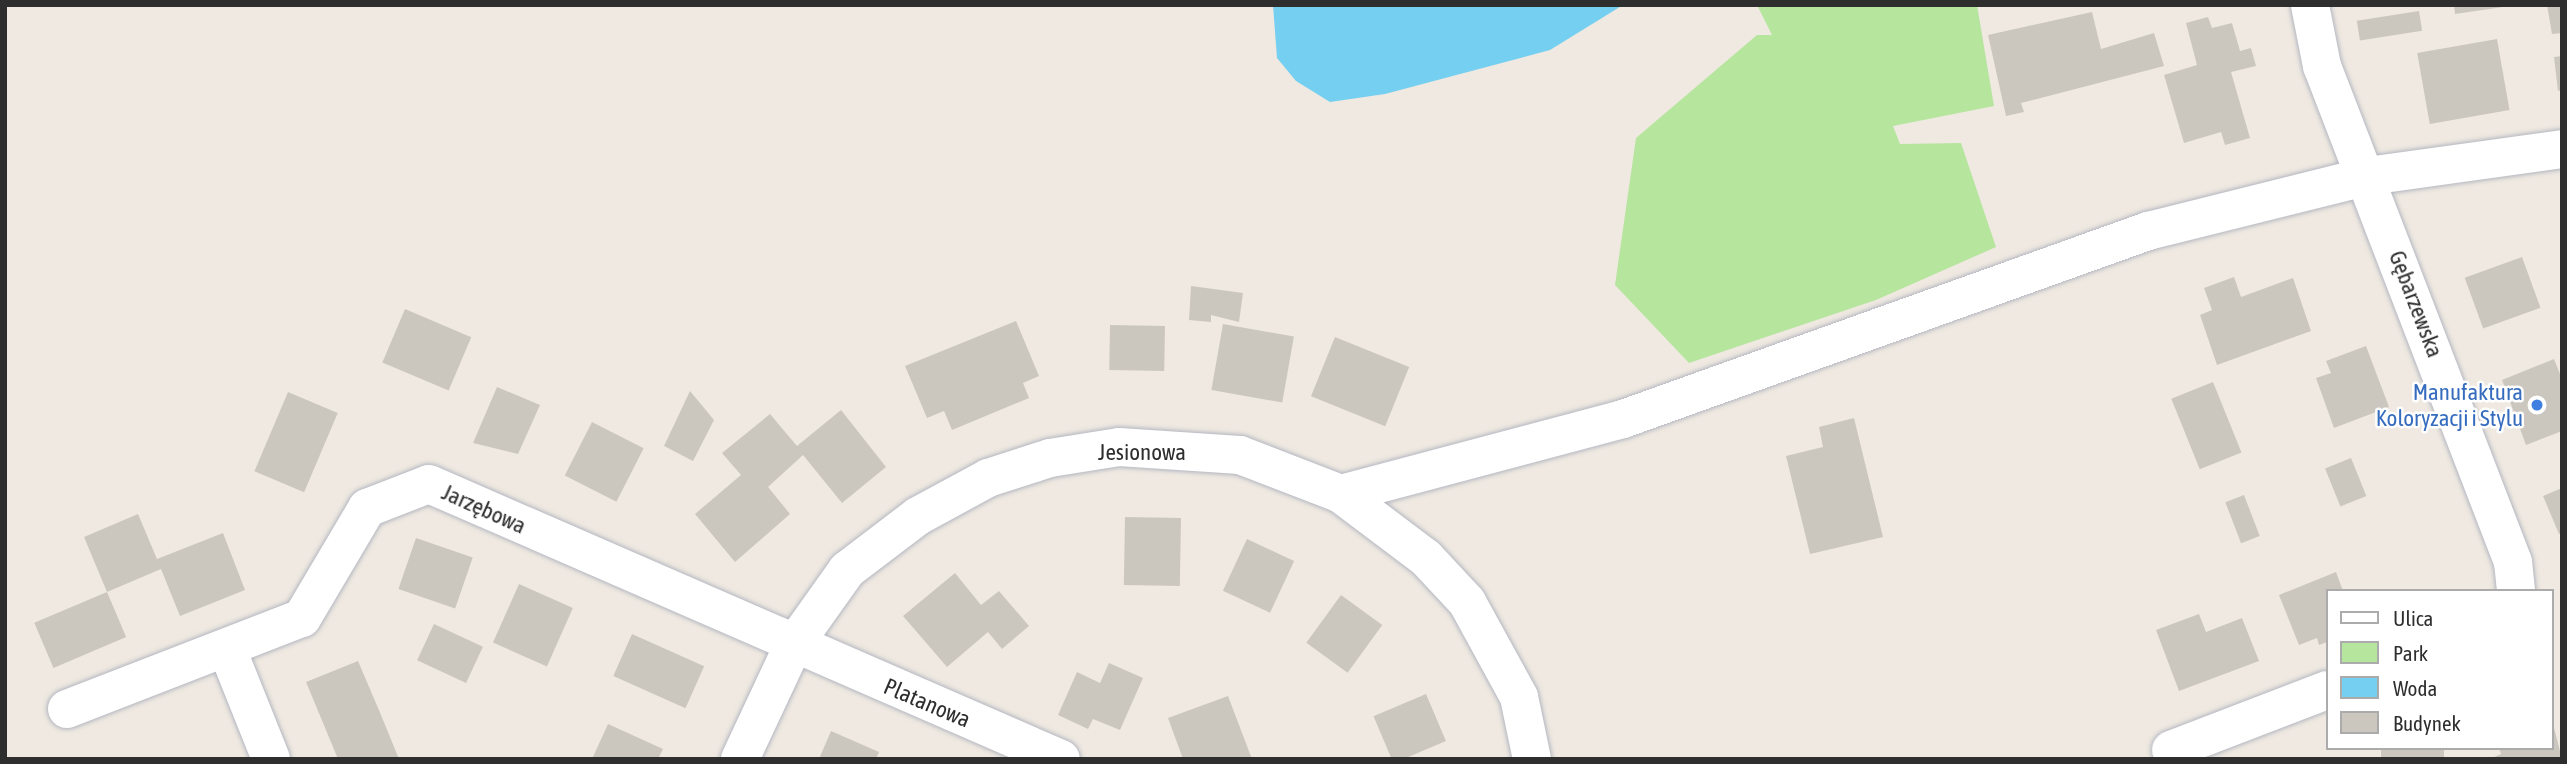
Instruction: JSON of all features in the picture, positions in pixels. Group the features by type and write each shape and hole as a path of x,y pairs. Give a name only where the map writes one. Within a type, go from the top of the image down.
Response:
{"street":[{"name":"Gębarzewska","path":"2310,5 2322,66 2368,176 2513,562 2516,589"},
{"path":"1341,494 1623,419 2075,254 2368,176 2562,149"},
{"name":"Jesionowa","path":"740,759 793,646 847,570 918,516 988,478 1050,458 1119,447 1240,455 1341,494 1426,558 1467,602 1519,697 1532,759"},
{"name":"Jarzębowa","path":"67,709 302,618 367,508 429,484 793,646"},
{"name":"Platanowa","path":"793,646 1061,759"},
{"path":"227,649 271,759"},
{"path":"2171,750 2326,690"}],"green space":[{"path":"1757,5 1977,5 1994,106 1893,126 1900,144 1961,143 1996,247 1876,300 1689,363 1615,285 1636,138 1757,35 1772,35"}],"water":[{"path":"1273,5 1623,5 1550,50 1385,94 1330,102 1296,81 1277,58"}],"building":[{"path":"2454,5 2503,5 2503,7 2455,14"},
{"path":"2547,5 2562,5 2562,33 2552,34"},
{"path":"2419,11 2422,31 2360,41 2357,21"},
{"path":"2092,12 2101,49 2154,33 2164,66 2021,103 2024,112 2006,116 1988,35"},
{"path":"2208,17 2212,28 2232,23 2240,51 2251,48 2256,66 2231,72 2250,138 2225,145 2221,132 2184,143 2164,75 2197,65 2186,23"},
{"path":"2497,39 2510,110 2430,124 2417,53"},
{"path":"2562,56 2562,90 2558,91 2554,57"},
{"path":"2522,257 2540,308 2483,329 2465,278"},
{"path":"2234,277 2241,297 2293,278 2311,331 2217,365 2200,315 2212,310 2204,288"},
{"path":"1191,286 1243,293 1239,322 1211,315 1211,322 1189,320"},
{"path":"405,309 471,337 449,391 382,362"},
{"path":"1016,321 1039,376 1023,383 1029,398 952,430 944,411 927,418 905,366"},
{"path":"1223,324 1294,337 1282,402 1211,390"},
{"path":"1110,325 1165,326 1164,371 1109,370"},
{"path":"1335,337 1409,367 1385,426 1311,396"},
{"path":"2366,346 2389,407 2334,428 2316,378 2331,373 2326,361"},
{"name":"Manufaktura Koloryzacji i Stylu","path":"2554,359 2562,379 2562,431 2526,445 2502,380"},
{"path":"2213,382 2241,452 2200,469 2171,399"},
{"path":"497,387 540,405 518,454 473,443"},
{"path":"690,391 714,420 693,461 664,446"},
{"path":"288,392 338,413 304,492 254,471"},
{"path":"841,410 886,467 842,503 803,455 768,487 790,514 735,562 695,514 741,475 722,453 770,414 797,446"},
{"path":"1854,418 1883,537 1810,554 1786,456 1823,447 1819,427"},
{"path":"592,422 644,448 616,502 565,475"},
{"path":"2351,458 2366,496 2340,507 2325,468"},
{"path":"2562,488 2562,533 2559,534 2543,496"},
{"path":"2244,495 2260,536 2241,543 2225,502"},
{"path":"138,514 157,559 223,533 245,590 180,616 161,569 107,592 84,537"},
{"path":"1125,517 1181,518 1180,586 1124,585"},
{"path":"416,538 473,558 455,609 398,589"},
{"path":"1247,539 1294,561 1270,613 1223,591"},
{"path":"2336,572 2342,589 2326,589 2326,642 2319,645 2317,638 2299,645 2279,595"},
{"path":"955,573 981,605 999,591 1029,626 1002,649 988,632 947,667 903,616"},
{"path":"519,584 573,608 547,666 493,642"},
{"path":"107,592 126,637 53,668 34,623"},
{"path":"1341,595 1382,625 1348,673 1306,643"},
{"path":"2199,614 2206,632 2242,618 2259,661 2179,691 2156,630"},
{"path":"434,624 483,647 466,683 417,660"},
{"path":"632,634 704,666 685,708 613,676"},
{"path":"358,661 399,759 338,759 306,682"},
{"path":"1109,663 1143,678 1120,730 1093,719 1088,729 1058,715 1077,672 1100,683"},
{"path":"1426,694 1446,741 1403,759 1392,759 1374,716"},
{"path":"1228,696 1252,759 1183,759 1168,718"},
{"path":"608,724 663,749 658,759 592,759"},
{"path":"2553,724 2562,759 2490,759 2501,754 2500,750 2553,750"},
{"path":"831,731 879,752 876,759 819,759"},
{"path":"2381,750 2444,750 2444,759 2381,759"}],"place":[{"name":"Manufaktura Koloryzacji i Stylu","path":"2537,405"}]}
